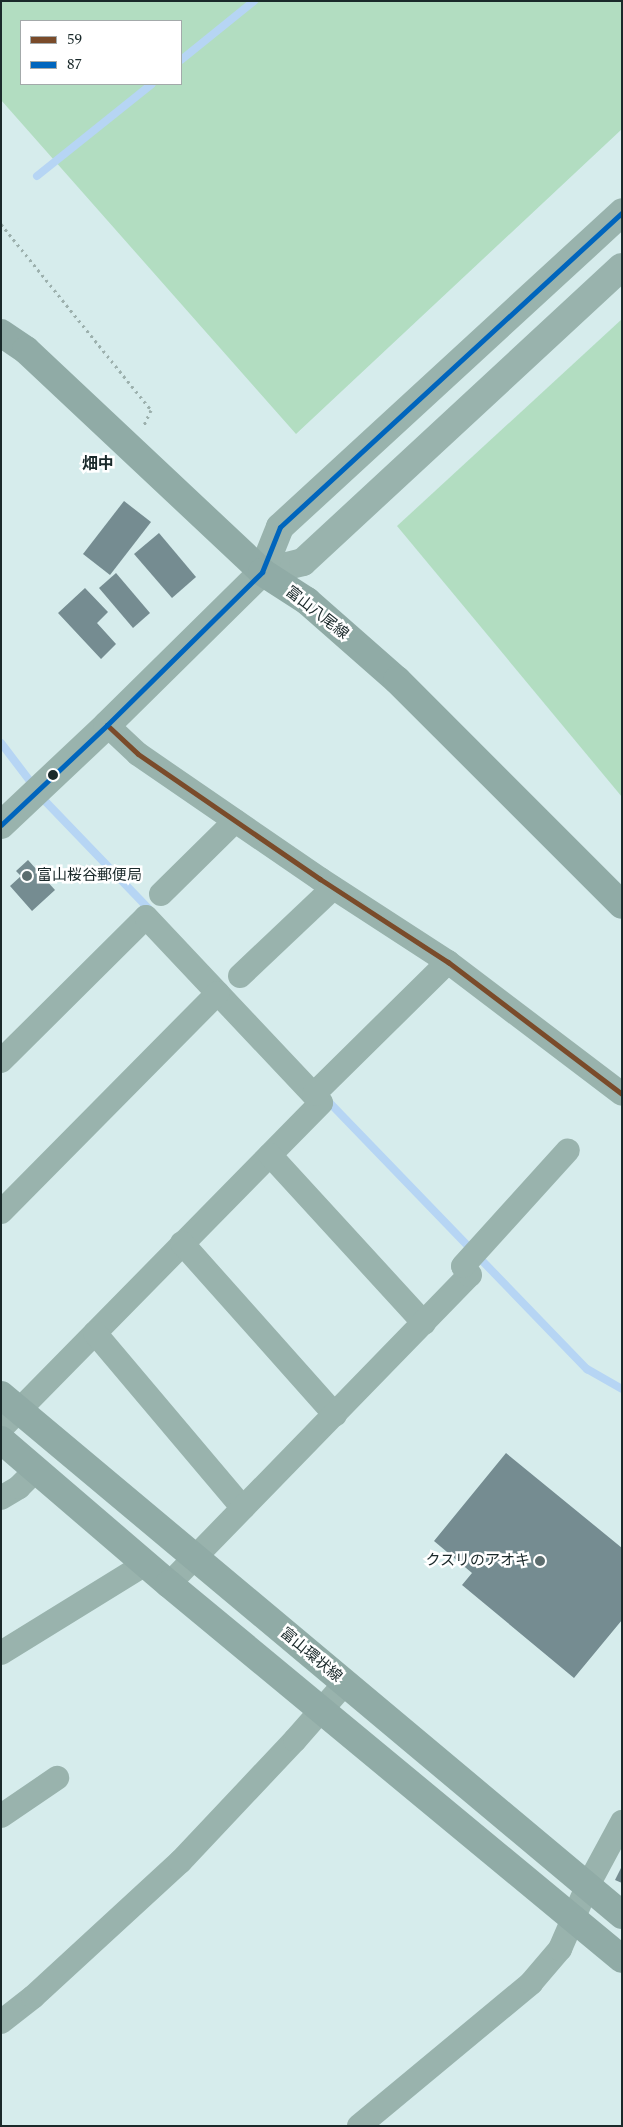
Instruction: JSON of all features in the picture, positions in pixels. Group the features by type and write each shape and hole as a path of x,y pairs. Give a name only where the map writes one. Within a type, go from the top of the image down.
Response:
{"main road":[{"name":"富山八尾線","path":"1,333 26,350 262,572 307,601 397,680 622,905"},
{"name":"富山環状線","path":"7,1411 195,1559 622,1915"},
{"path":"1,1440 169,1584 622,1959"}],"street":[{"path":"9,815 107,725 262,572 280,527 622,212"},
{"path":"262,572 303,562 622,267"},
{"path":"107,725 138,754 333,888 448,962 622,1094"},
{"path":"161,894 235,821"},
{"path":"240,976 333,888"},
{"path":"1,1061 146,917 218,993 321,1088"},
{"path":"7,1411 94,1333 270,1155 321,1103 321,1088 448,962"},
{"path":"1,1212 218,993"},
{"path":"169,1584 470,1275 463,1266 568,1150"},
{"path":"270,1155 424,1323"},
{"path":"182,1243 335,1415"},
{"path":"94,1333 243,1508"},
{"path":"1,1498 20,1487 36,1470"},
{"path":"1,1653 146,1564"},
{"path":"1,2022 32,1997 180,1862 345,1683"},
{"path":"1,1816 58,1778"},
{"path":"359,2126 531,1983 560,1949 587,1887 622,1822"}],"path":[{"path":"1,224 152,410 132,448"}],"green space":[{"path":"1,1 622,1 622,129 296,434 1,100"},
{"path":"622,319 622,797 397,526"}],"building":[{"path":"124,501 151,522 110,575 83,554"},
{"path":"159,533 196,577 172,598 134,554"},
{"path":"116,573 150,613 133,628 99,588"},
{"path":"85,588 108,612 97,623 116,644 101,659 58,613"},
{"path":"28,860 55,890 32,911 10,886 21,876 16,871"},
{"name":"クスリのアオキ","path":"506,1453 622,1548 622,1620 574,1678 462,1585 472,1573 434,1541"},
{"path":"622,1866 622,1883 615,1880"}],"waterway":[{"path":"182,59 254,1"},
{"path":"37,176 151,85"},
{"path":"1,743 46,802 153,913"},
{"path":"326,1099 587,1369 622,1389"}],"transit line":[{"name":"87","path":"1,825 107,725 262,572 280,527 622,212"},
{"name":"59","path":"107,725 138,754 320,879 448,962 622,1094"}],"place":[{"name":"富山桜谷郵便局","path":"27,876"},
{"name":"クスリのアオキ","path":"540,1561"}],"district":[{"name":"畑中","path":"98,464"}]}
